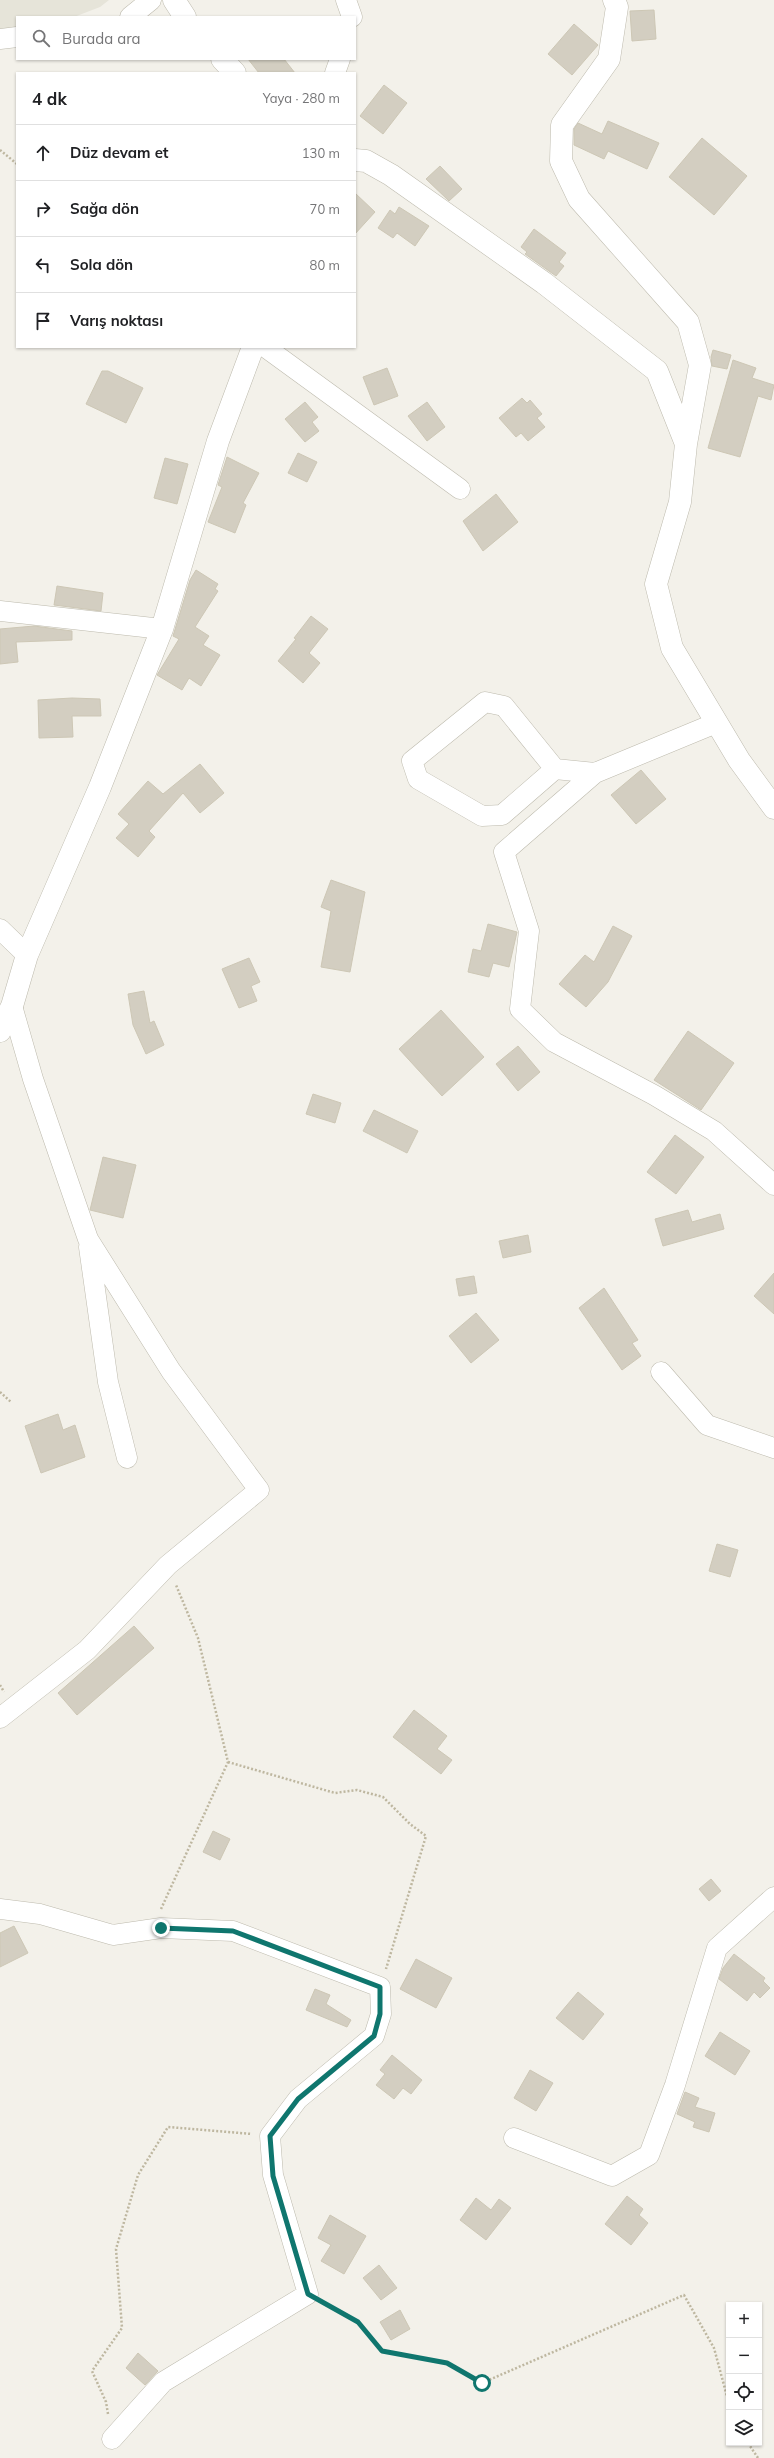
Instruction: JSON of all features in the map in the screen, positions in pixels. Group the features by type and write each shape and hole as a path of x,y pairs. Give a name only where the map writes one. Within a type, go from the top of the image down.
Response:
{"street":[{"path":"131,16 151,0"},
{"path":"174,0 184,16"},
{"path":"346,0 352,16"},
{"path":"614,0 617,7 609,59 562,124 561,161 579,199 688,322 700,365 686,444 680,502 656,584 672,648 739,760 774,808"},
{"path":"0,39 16,37"},
{"path":"223,60 234,72"},
{"path":"335,72 340,60"},
{"path":"356,160 366,161 391,176 544,283 657,371 686,444"},
{"path":"0,1032 12,1006 27,955 100,787 162,629 218,441 253,348"},
{"path":"266,348 460,489"},
{"path":"0,611 162,629"},
{"path":"555,769 502,815 482,816 418,779 412,761 485,702 504,706 555,769 594,773"},
{"path":"716,723 594,773 504,852 529,931 520,1009 554,1042 654,1096 714,1131 774,1185"},
{"path":"0,930 27,955"},
{"path":"12,1006 33,1080 88,1239 108,1382 127,1458"},
{"path":"0,1718 87,1650 168,1565 259,1490 171,1371 88,1239"},
{"path":"661,1372 707,1425 774,1448"},
{"path":"514,2138 612,2176 649,2155 675,2085 717,1948 774,1897"},
{"path":"0,1909 40,1914 113,1935 151,1929 233,1931 380,1987 380,2014 374,2036 298,2099 270,2136 273,2176 308,2294 163,2382 112,2439"}],"path":[{"path":"0,150 16,163"},
{"path":"0,1392 11,1402"},
{"path":"151,1929 228,1762 198,1638 168,1565"},
{"path":"228,1762 335,1793 357,1790 383,1797 410,1824 426,1836 380,1987"},
{"path":"112,2439 106,2402 92,2371 122,2328 116,2249 138,2175 168,2126 270,2136"},
{"path":"308,2294 358,2322 382,2351 447,2363 482,2383 684,2295 714,2348 726,2393"},
{"path":"750,2446 758,2458"}],"shaded area":[{"path":"0,0 109,0 100,7 77,16 16,16 16,38 0,45"}],"building":[{"path":"654,10 656,39 632,41 630,11"},
{"path":"574,24 598,45 572,75 548,54"},
{"path":"249,60 285,60 294,72 258,72"},
{"path":"384,85 407,103 383,134 360,116"},
{"path":"608,121 659,143 647,169 608,151 604,159 574,145 574,129 578,123 602,134"},
{"path":"702,138 747,176 714,215 669,177"},
{"path":"440,166 462,189 449,201 426,179"},
{"path":"356,194 375,212 356,233"},
{"path":"399,207 429,226 415,246 397,233 393,238 378,228 390,210 395,214"},
{"path":"534,229 566,253 559,262 564,266 556,276 525,254 527,252 521,247"},
{"path":"713,350 731,355 727,369 712,366 711,357"},
{"path":"733,360 756,368 752,378 774,385 771,400 758,396 740,457 708,448"},
{"path":"387,368 398,396 374,405 363,377"},
{"path":"102,371 108,371 143,388 126,423 86,404"},
{"path":"522,398 527,403 530,400 542,414 537,418 545,427 528,441 521,433 516,437 499,418"},
{"path":"305,402 318,417 312,422 319,431 305,442 285,419"},
{"path":"427,402 445,427 427,441 408,416"},
{"path":"298,453 317,462 307,482 288,473"},
{"path":"227,457 259,473 243,503 246,505 235,533 208,522 222,487 218,485"},
{"path":"165,458 188,464 177,504 154,498"},
{"path":"496,494 518,522 483,551 463,521"},
{"path":"196,570 218,584 215,589 218,591 195,627 209,636 203,645 220,655 201,686 189,678 182,690 157,675 179,639 173,636 190,580"},
{"path":"57,586 103,593 101,611 54,605"},
{"path":"311,616 328,629 309,653 320,663 303,683 278,661 296,639 294,638"},
{"path":"34,626 72,631 72,640 16,642 18,662 0,664 0,629"},
{"path":"72,698 100,699 101,716 72,716 73,737 39,738 38,700"},
{"path":"200,764 224,793 200,813 183,793 149,831 155,837 138,857 116,838 129,824 118,814 148,781 163,794"},
{"path":"641,770 666,799 636,824 611,795"},
{"path":"331,880 365,892 350,972 321,967 331,911 321,907"},
{"path":"488,924 517,932 509,967 493,963 489,977 468,972 473,949 481,951"},
{"path":"613,926 632,936 608,982 586,1007 559,984 585,955 594,962"},
{"path":"249,958 260,982 251,986 257,1001 239,1008 222,969"},
{"path":"144,991 150,1023 154,1021 164,1045 146,1054 133,1025 128,994"},
{"path":"441,1010 484,1057 442,1096 399,1049"},
{"path":"688,1031 734,1063 701,1110 654,1080"},
{"path":"518,1046 540,1072 518,1091 496,1064"},
{"path":"313,1094 341,1103 335,1123 306,1114"},
{"path":"374,1110 418,1131 407,1153 363,1131"},
{"path":"675,1135 704,1157 676,1194 647,1172"},
{"path":"103,1157 136,1165 123,1218 90,1210"},
{"path":"688,1210 692,1222 720,1214 724,1229 663,1246 655,1219"},
{"path":"528,1235 531,1252 503,1258 499,1241"},
{"path":"774,1273 774,1314 754,1296"},
{"path":"474,1276 477,1293 459,1296 456,1279"},
{"path":"604,1288 638,1340 632,1343 641,1356 622,1370 579,1308"},
{"path":"476,1313 499,1340 471,1363 449,1336"},
{"path":"58,1414 63,1430 75,1425 85,1457 41,1473 25,1426"},
{"path":"717,1544 738,1550 730,1577 709,1571"},
{"path":"134,1626 154,1648 77,1715 58,1693"},
{"path":"414,1710 447,1736 437,1749 452,1760 441,1774 393,1737"},
{"path":"213,1831 230,1839 220,1860 203,1852"},
{"path":"711,1879 721,1891 709,1901 699,1889"},
{"path":"14,1926 28,1953 0,1967 0,1933"},
{"path":"734,1954 765,1978 763,1981 770,1988 760,1998 754,1992 747,2001 719,1979 723,1968"},
{"path":"416,1959 452,1978 436,2008 400,1989"},
{"path":"315,1989 330,1995 326,2004 351,2020 347,2027 306,2010"},
{"path":"578,1992 604,2014 583,2040 556,2018"},
{"path":"720,2032 750,2051 735,2075 705,2056"},
{"path":"392,2055 422,2080 411,2094 403,2088 394,2099 376,2085 385,2074 380,2070"},
{"path":"530,2070 553,2083 536,2111 514,2098"},
{"path":"685,2092 699,2098 695,2107 715,2113 709,2132 693,2127 695,2122 677,2114"},
{"path":"627,2196 643,2209 639,2215 648,2223 631,2245 605,2224"},
{"path":"476,2198 491,2210 499,2199 511,2208 486,2240 460,2220"},
{"path":"330,2215 366,2236 344,2274 321,2261 331,2245 318,2238"},
{"path":"379,2265 397,2288 381,2300 363,2278"},
{"path":"400,2310 410,2329 391,2340 380,2322"},
{"path":"138,2353 158,2371 145,2385 126,2368"}],"route":[{"path":"161,1928 233,1931 313,1960 380,1987 380,2014 374,2036 298,2099 270,2136 273,2176 308,2294 358,2322 382,2351 447,2363 482,2383"}]}
